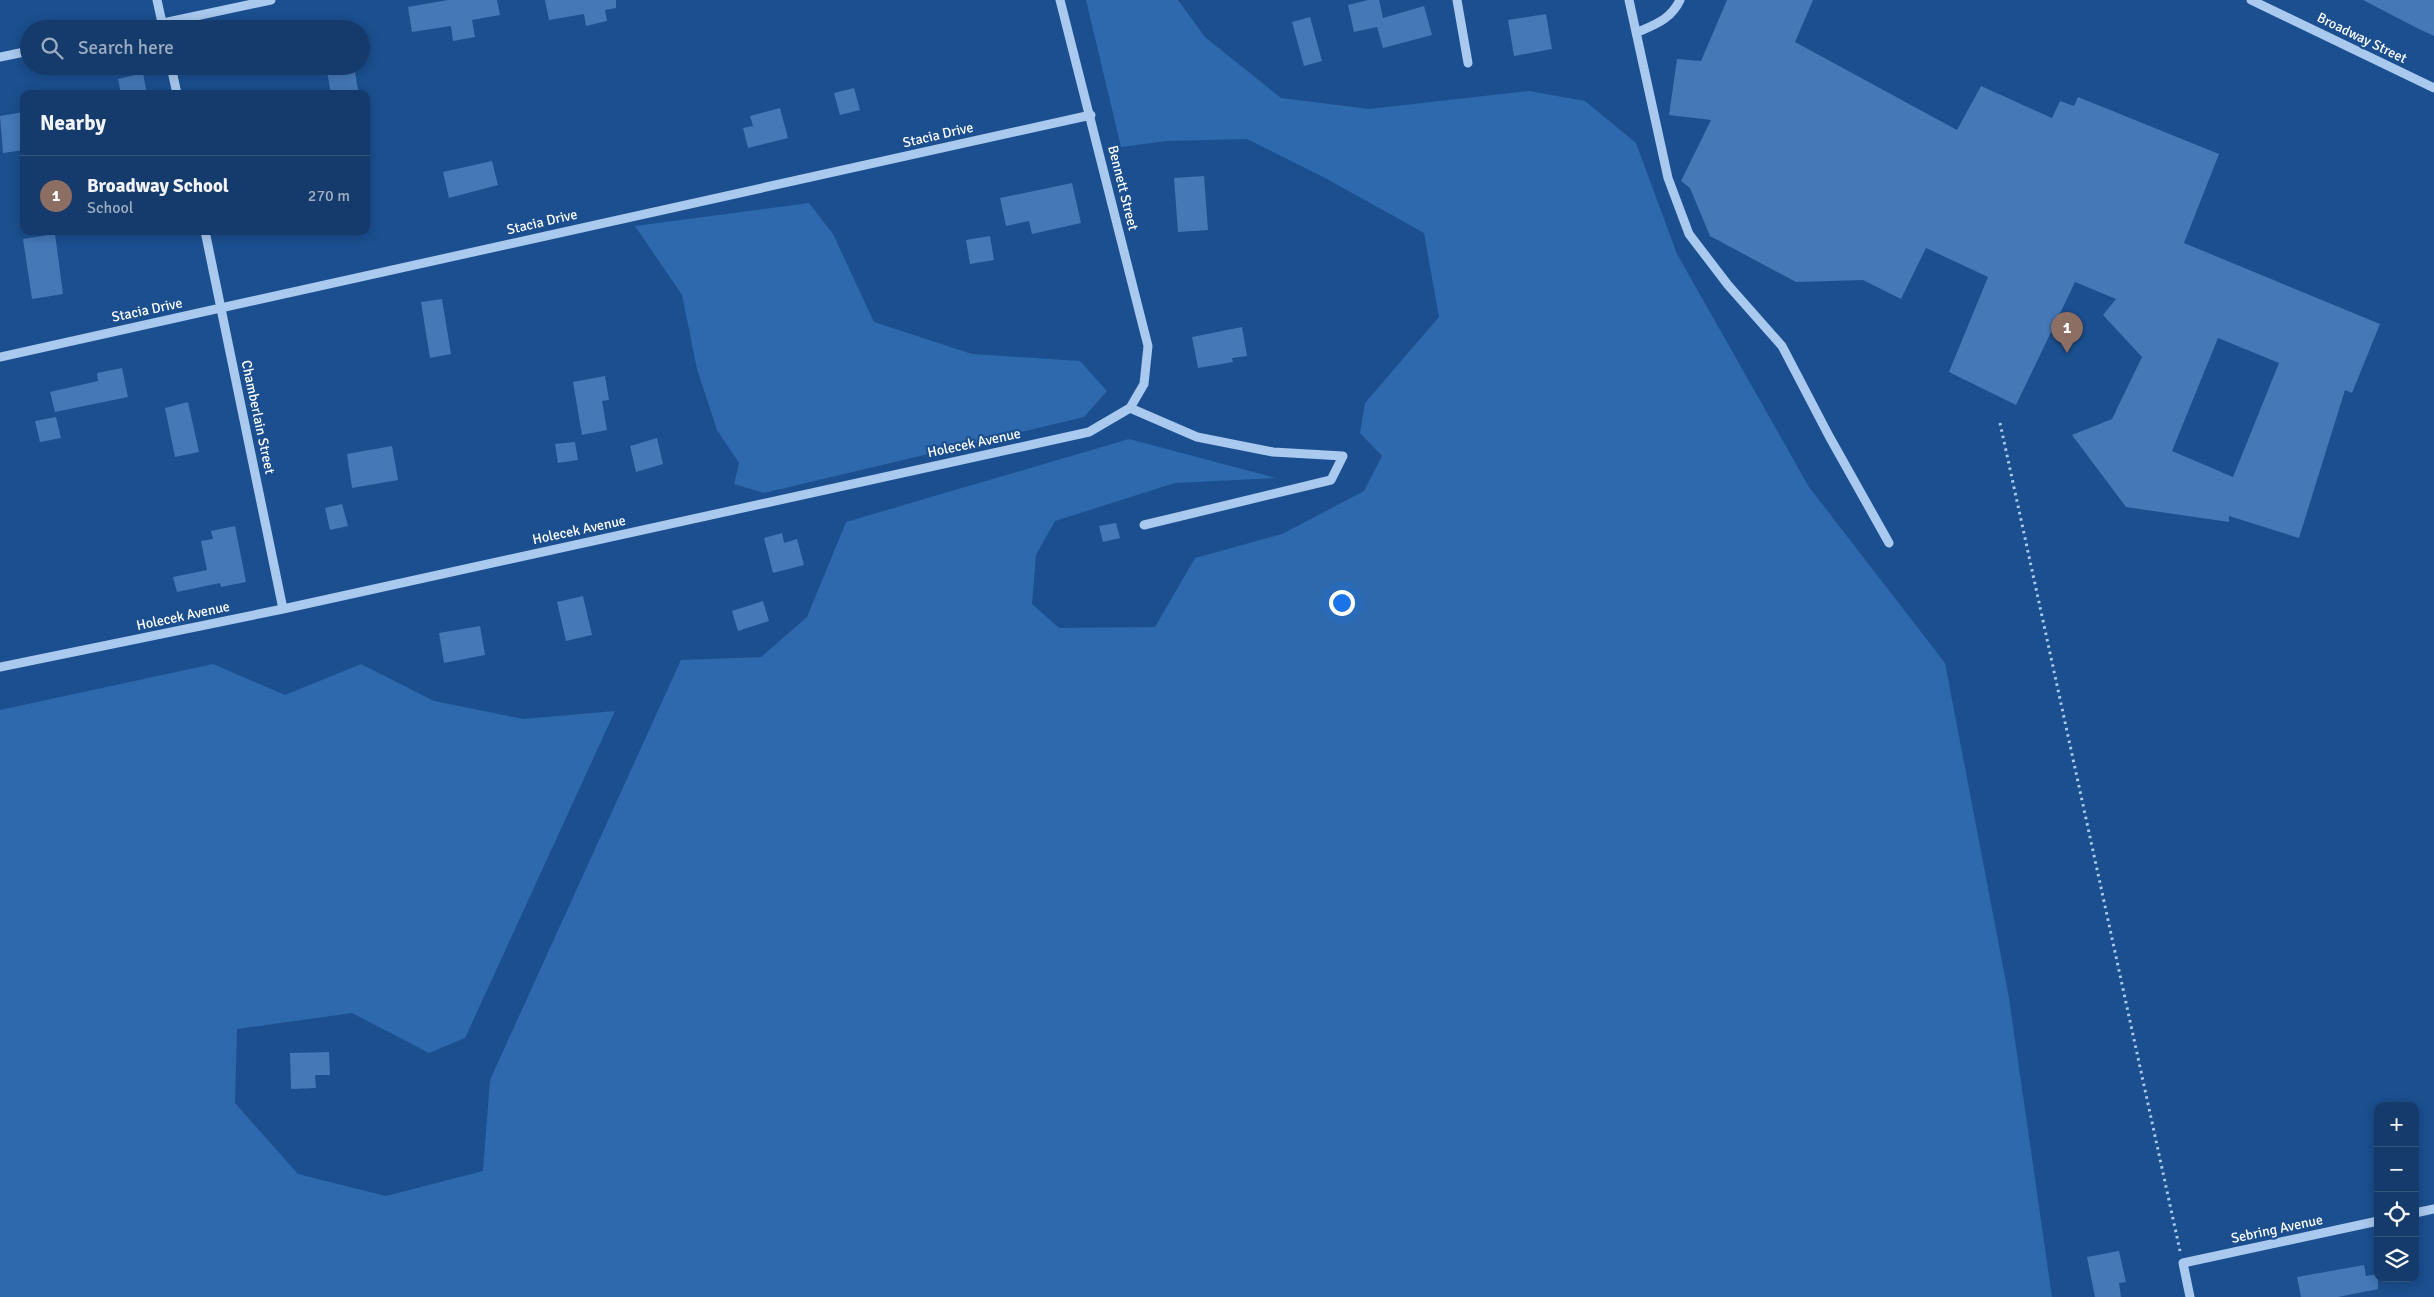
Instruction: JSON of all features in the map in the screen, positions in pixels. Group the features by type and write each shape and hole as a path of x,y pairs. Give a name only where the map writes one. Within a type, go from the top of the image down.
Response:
{"street":[{"path":"157,0 162,20"},
{"path":"188,20 270,0"},
{"name":"Bennett Street","path":"1060,0 1091,114 1148,346 1144,384"},
{"path":"1456,0 1468,63"},
{"path":"1629,0 1638,32 1668,178 1689,234 1728,285 1782,346 1829,436 1889,543"},
{"path":"1638,32 1664,21 1675,11 1680,0"},
{"name":"Broadway Street","path":"2251,0 2434,88"},
{"path":"0,57 20,53"},
{"path":"173,75 176,90"},
{"name":"Stacia Drive","path":"0,357 1091,114"},
{"name":"Chamberlain Street","path":"206,235 283,609"},
{"name":"Holecek Avenue","path":"0,667 283,609 1089,432 1130,408 1144,384"},
{"path":"1130,408 1197,437 1273,452 1343,456 1331,480 1144,525"},
{"path":"2419,1212 2434,1209"},
{"name":"Sebring Avenue","path":"2183,1263 2374,1222"},
{"path":"2183,1263 2190,1297"}],"path":[{"path":"2000,423 2183,1263"}],"shaded area":[{"path":"1086,0 1178,0 1205,37 1281,98 1369,109 1529,91 1585,101 1636,143 1677,254 1809,487 1945,663 2009,998 2052,1297 0,1297 0,710 213,664 285,695 361,664 434,701 523,719 615,711 465,1038 429,1053 352,1013 237,1029 235,1103 298,1174 386,1196 483,1171 490,1080 681,660 761,657 807,617 846,522 1129,439 1276,478 1175,483 1055,521 1036,555 1032,604 1059,628 1155,627 1195,558 1282,534 1364,491 1382,456 1360,433 1365,403 1439,317 1424,233 1327,179 1247,139 1167,141 1121,147"},
{"path":"809,203 833,234 874,322 972,354 1080,361 1107,391 1084,417 764,493 734,484 739,463 717,430 697,369 682,295 635,226"}],"building":[{"path":"448,0 497,0 500,15 472,20 475,37 453,41 451,26 412,32 408,7"},
{"path":"545,0 616,0 616,8 605,10 607,21 586,26 584,14 549,20"},
{"path":"1368,0 1379,0 1383,18 1424,6 1432,35 1383,48 1377,27 1354,32 1348,5"},
{"path":"1727,0 1813,0 1795,42 1957,130 1981,86 2052,118 2060,101 2074,106 2078,97 2219,154 2184,243 2380,324 2352,393 2345,390 2299,538 2229,516 2229,522 2126,507 2072,435 2112,419 2142,357 2103,315 2116,299 2075,282 2016,405 1949,372 1988,277 1926,248 1901,299 1863,280 1796,282 1710,236 1690,188 1681,181 1711,120 1669,115 1677,59 1701,61","holes":["2218,338 2279,363 2233,477 2172,451"]},
{"path":"2363,0 2434,0 2434,36 2417,28"},
{"path":"1546,14 1552,49 1514,56 1508,20"},
{"path":"1310,17 1322,61 1304,66 1292,22"},
{"path":"143,75 146,90 120,90 118,79"},
{"path":"328,75 356,75 358,90 330,90"},
{"path":"854,88 860,110 840,115 834,93"},
{"path":"780,108 788,138 748,148 743,128 753,126 750,116"},
{"path":"20,113 20,151 3,153 0,116"},
{"path":"492,161 498,185 449,198 443,172"},
{"path":"1204,176 1208,230 1178,232 1174,178"},
{"path":"1072,183 1081,223 1032,234 1029,221 1006,226 1000,198"},
{"path":"55,235 63,294 32,299 23,239"},
{"path":"990,236 994,260 970,264 966,240"},
{"path":"442,299 451,354 430,358 421,302"},
{"path":"1242,327 1247,356 1232,358 1233,362 1198,368 1192,337"},
{"path":"122,368 128,397 55,412 50,392 98,381 97,373"},
{"path":"605,376 609,400 602,401 607,430 582,435 573,382"},
{"path":"188,402 199,452 175,457 165,408"},
{"path":"56,417 61,438 40,442 35,421"},
{"path":"657,438 663,464 636,472 630,446"},
{"path":"575,442 578,460 558,463 555,444"},
{"path":"392,446 398,480 352,488 347,454"},
{"path":"342,504 348,526 330,530 325,508"},
{"path":"1116,523 1120,538 1103,542 1099,526"},
{"path":"235,526 246,582 221,587 220,583 177,592 173,577 207,570 201,541 213,539 211,531"},
{"path":"782,533 784,543 797,539 804,565 773,573 764,538"},
{"path":"583,596 592,635 566,641 557,602"},
{"path":"763,601 769,621 738,631 732,611"},
{"path":"480,626 485,655 444,663 439,633"},
{"path":"329,1052 330,1075 315,1075 316,1088 291,1089 290,1053"},
{"path":"2119,1251 2126,1282 2119,1283 2121,1297 2095,1297 2087,1257"},
{"path":"2364,1265 2366,1276 2374,1275 2374,1282 2378,1282 2378,1289 2338,1297 2301,1297 2297,1277"}],"place":[{"name":"Broadway School","path":"2067,353"}]}
